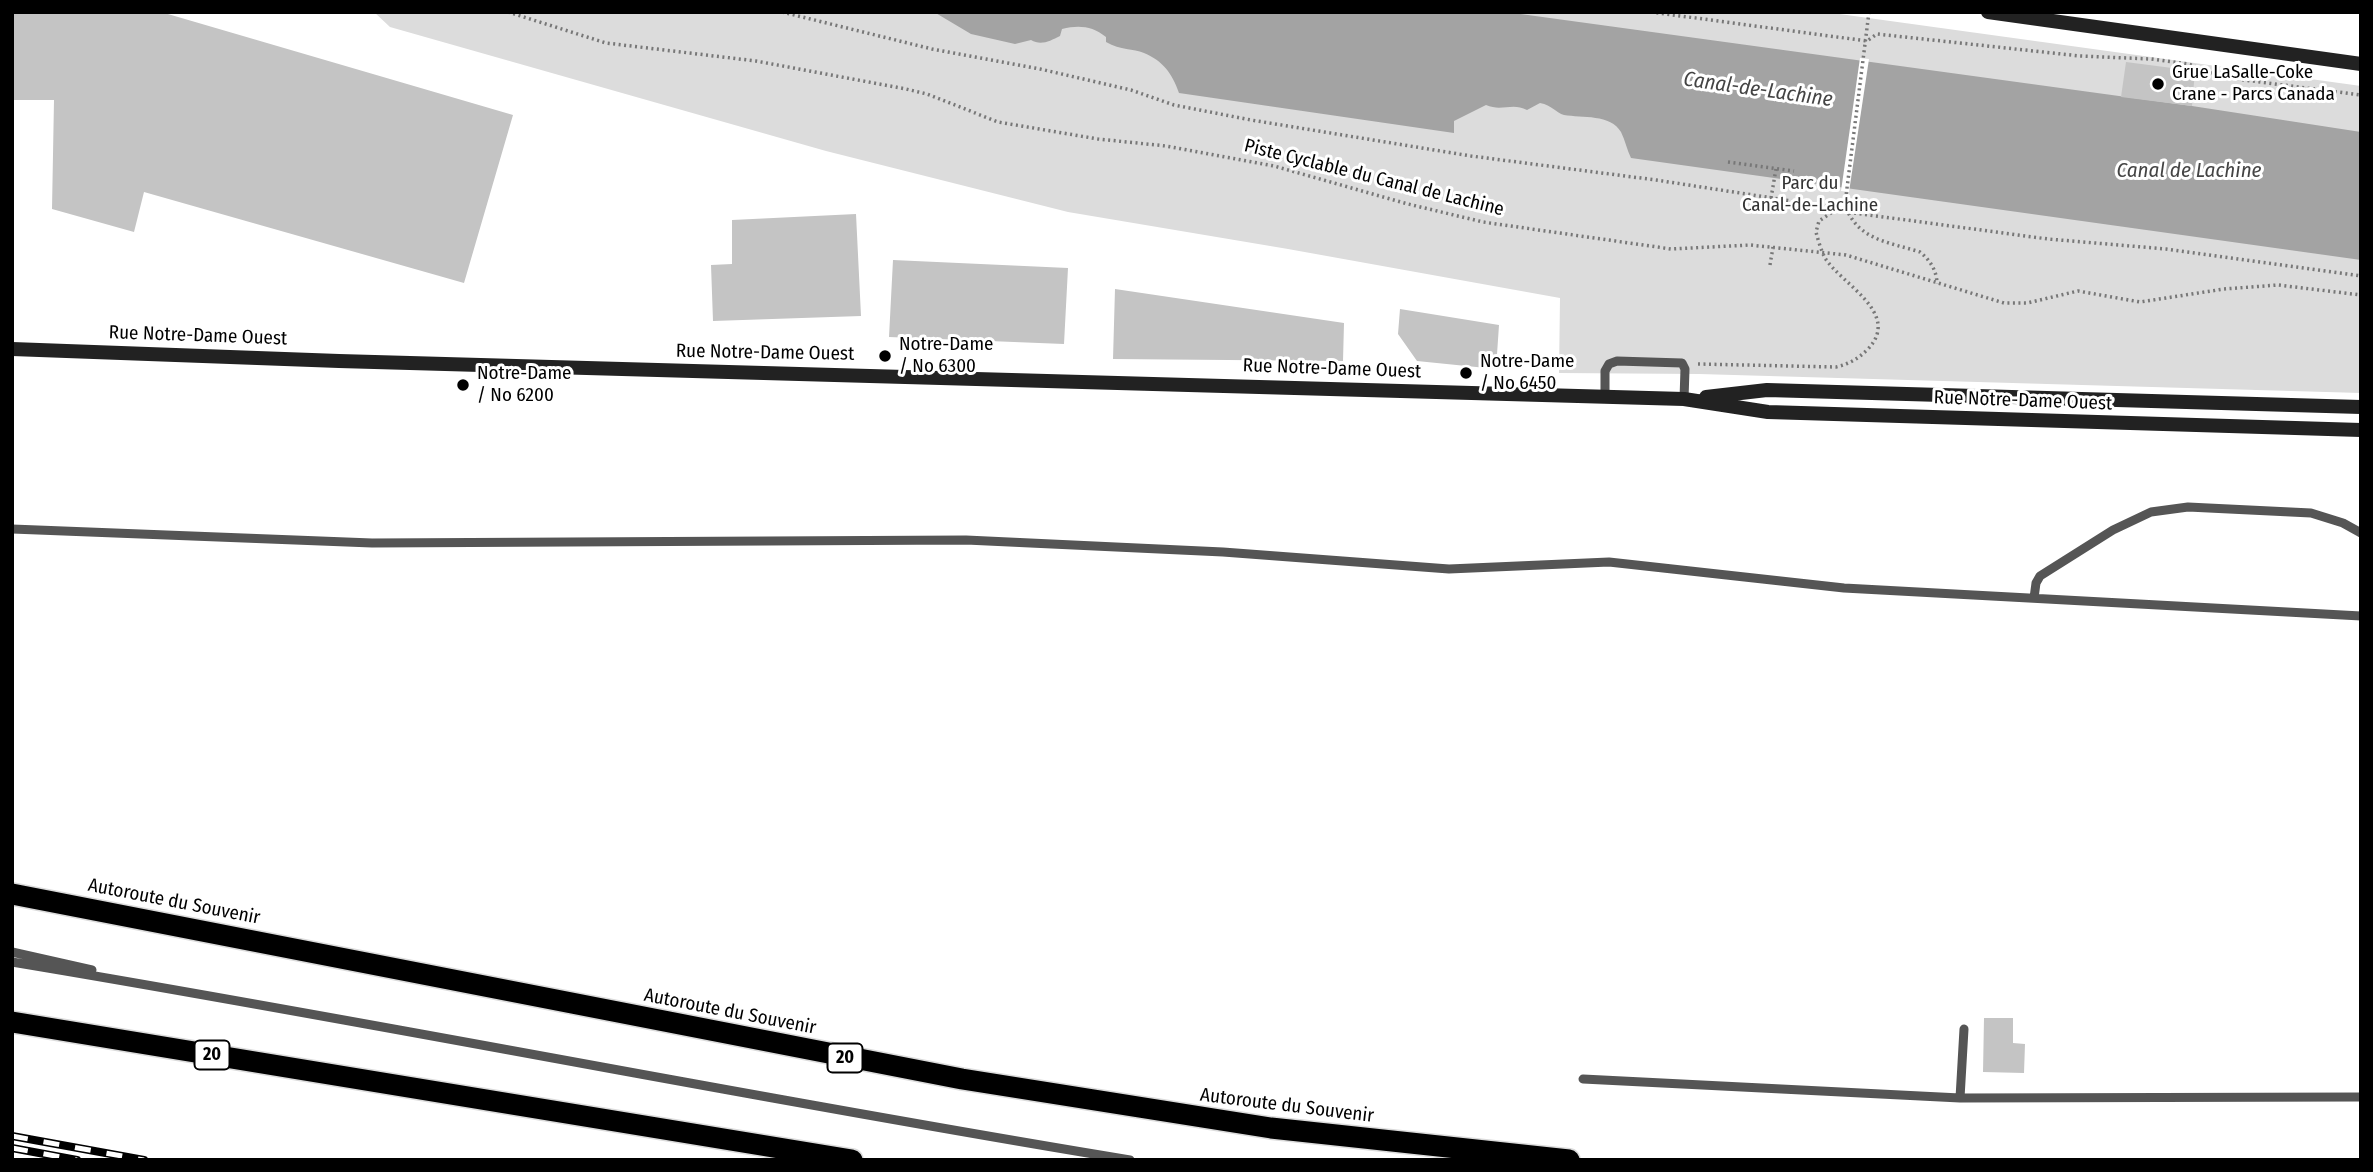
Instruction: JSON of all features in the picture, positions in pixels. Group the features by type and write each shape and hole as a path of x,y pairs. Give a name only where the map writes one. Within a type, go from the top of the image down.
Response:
{"highway":[{"name":"Autoroute du Souvenir","path":"12,894 998,1086 1271,1128 1569,1160"},
{"name":"20","path":"12,1022 852,1160"}],"main road":[{"path":"1988,12 2361,64"},
{"name":"Rue Notre-Dame Ouest","path":"12,349 1684,399 1768,412 2361,430"},
{"name":"Rue Notre-Dame Ouest","path":"1684,399 1767,390 2361,407"}],"lane":[{"path":"1605,397 1605,371 1609,364 1617,361 1672,361 1682,363 1685,369 1684,399"},
{"path":"2034,598 2039,576 2113,530 2151,512 2188,507 2311,513 2343,523 2361,533"},
{"path":"12,529 372,543 966,540 1223,552 1449,569 1609,562 1844,588 2361,616"},
{"path":"12,952 193,992"},
{"path":"12,962 1130,1160"},
{"path":"1959,1098 1964,1029"},
{"path":"1583,1079 1959,1098 2361,1097"}],"path":[{"name":"Piste Cyclable du Canal de Lachine","path":"508,12 606,43 756,61 906,89 1026,128 1179,148 1274,166 1483,222 1671,249 1739,244 1846,255 2014,305 2078,291 2140,302 2224,289 2264,286 2293,286 2361,295"},
{"path":"782,12 932,49 1053,72 1131,90 1174,104 1251,120 1471,156 1643,178 1834,210"},
{"path":"1651,12 1867,41 1877,34 2080,56 2130,57 2189,64 2221,77 2361,95"},
{"path":"1869,12 1845,197 1847,211 1857,228 1867,236 1925,257 1935,271 1937,284"},
{"path":"1728,162 1794,172"},
{"path":"1771,198 1776,169"},
{"path":"1697,364 1823,368 1843,366 1859,357 1875,338 1877,317 1870,304 1831,265 1815,232 1816,227 1840,207 1847,211 2048,239 2165,249 2361,276"},
{"path":"1770,265 1773,247"}],"green space":[{"name":"Parc du Canal-de-Lachine","path":"374,12 1825,12 2361,86 2361,393 1699,374 1559,373 1560,298 1068,212 826,151 390,27"}],"water":[{"name":"Canal de Lachine","path":"934,12 1506,12 2192,106 2361,132 2361,260 1631,158 1621,132 1610,122 1564,115 1540,103 1527,110 1486,105 1454,121 1454,133 1179,93 1170,74 1151,56 1111,45 1101,33 1090,29 1062,29 1060,36 1049,41 1038,43 1031,40 1015,44 971,34"}],"pier":[{"path":"1860,58 1869,59 1849,192 1841,191"}],"building":[{"path":"12,12 161,12 513,115 464,283 144,192 134,232 52,209 54,100 12,100"},
{"name":"Grue LaSalle-Coke Crane - Parcs Canada","path":"2126,62 2195,71 2192,106 2121,97"},
{"path":"856,214 861,316 713,321 711,265 732,264 732,220"},
{"path":"893,260 1068,268 1064,344 889,337"},
{"path":"1115,289 1344,323 1343,361 1113,359"},
{"path":"1400,309 1499,325 1496,369 1417,361 1398,334"},
{"path":"1984,1018 2013,1018 2013,1043 2025,1044 2024,1073 1983,1072"}],"railway":[{"path":"12,1136 144,1160"},
{"path":"12,1148 77,1160"}],"place":[{"name":"Grue LaSalle-Coke Crane - Parcs Canada","path":"2158,84"},
{"name":"Notre-Dame / No 6300","path":"885,356"},
{"name":"Notre-Dame / No 6450","path":"1466,373"},
{"name":"Notre-Dame / No 6200","path":"463,385"}],"water label":[{"name":"Canal-de-Lachine","path":"1758,90"}]}
